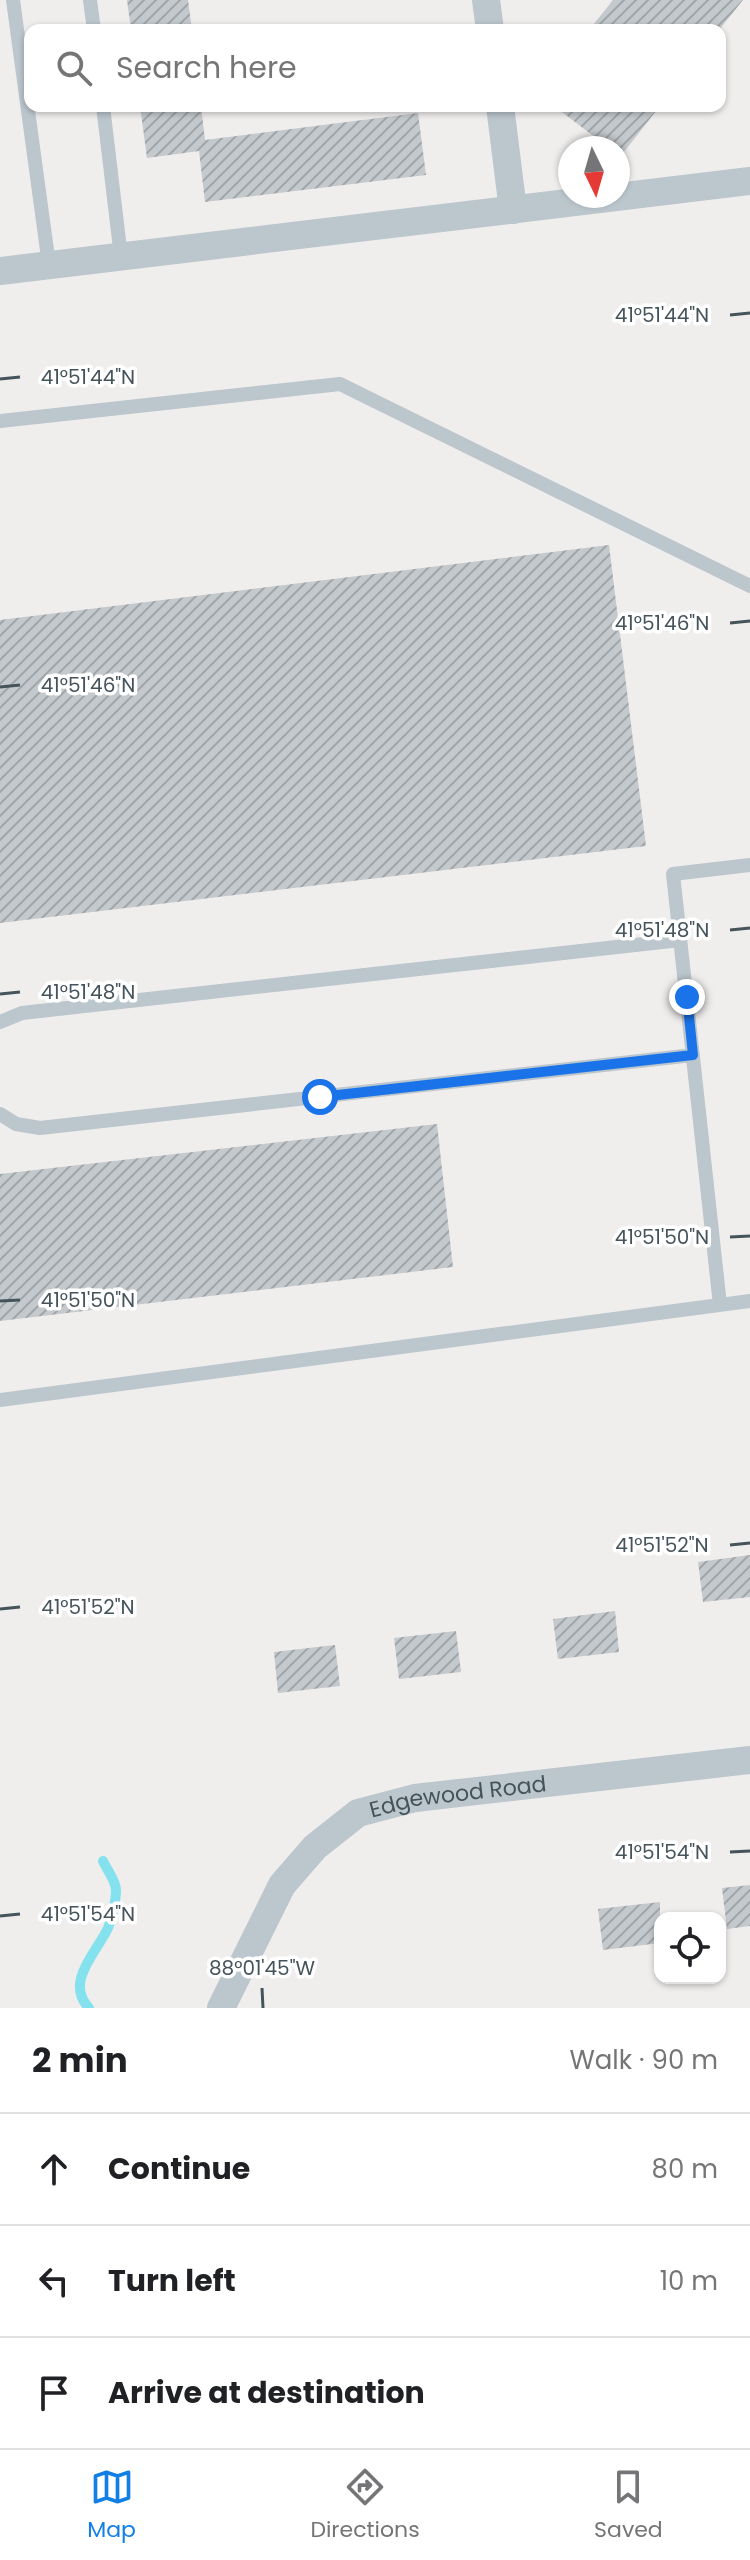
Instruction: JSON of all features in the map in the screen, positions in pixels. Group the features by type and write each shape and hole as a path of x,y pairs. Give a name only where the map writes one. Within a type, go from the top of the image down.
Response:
{"street":[{"path":"486,0 489,24"},
{"path":"501,112 513,210"},
{"path":"0,271 750,181"},
{"name":"Edgewood Road","path":"221,2008 282,1885 315,1847 358,1813 415,1798 750,1760"}],"lane":[{"path":"13,0 24,81"},
{"path":"90,0 93,24"},
{"path":"28,112 49,265"},
{"path":"104,112 121,257"},
{"path":"0,421 340,384 750,586"},
{"path":"720,1305 673,874 750,865"},
{"path":"0,1022 22,1013 680,940"},
{"path":"0,1114 16,1124 40,1128 693,1055"},
{"path":"0,1400 750,1301"}],"building":[{"path":"127,0 188,0 191,24 130,24"},
{"path":"613,0 743,0 724,24 594,24"},
{"path":"141,112 202,112 205,140 418,113 426,175 205,202 199,151 147,158"},
{"path":"562,112 655,112 630,144 630,136 593,136"},
{"path":"609,545 646,846 0,923 0,620"},
{"path":"437,1124 453,1267 0,1321 0,1174"},
{"path":"750,1555 750,1597 703,1602 698,1562"},
{"path":"615,1611 619,1652 558,1659 553,1619"},
{"path":"456,1631 461,1672 399,1679 394,1638"},
{"path":"335,1645 340,1686 278,1693 274,1652"},
{"path":"750,1885 750,1926 727,1929 722,1888"},
{"path":"660,1902 660,1912 654,1912 654,1944 603,1950 598,1909"}],"waterway":[{"path":"89,2008 82,1998 81,1978 108,1928 116,1894 115,1883 103,1861"}],"route":[{"path":"320,1097 693,1055 687,997"}]}
